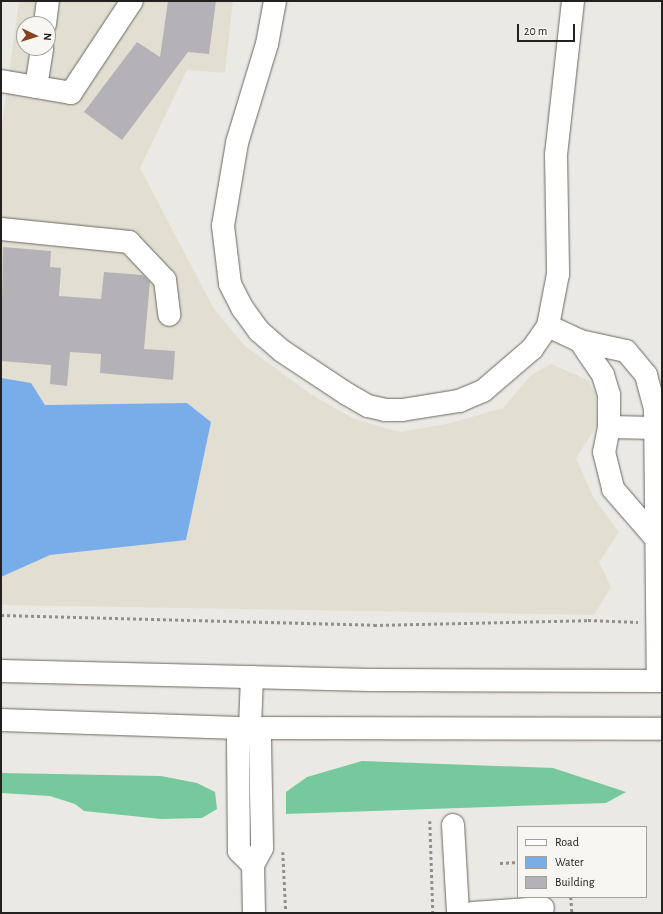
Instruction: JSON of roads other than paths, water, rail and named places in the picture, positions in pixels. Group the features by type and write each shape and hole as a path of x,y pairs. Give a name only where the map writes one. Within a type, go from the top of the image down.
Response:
{"street":[{"path":"46,16 48,1"},
{"path":"1,80 71,93 132,1"},
{"path":"275,1 267,44 238,143 223,226 230,284 242,309 259,331 282,351 352,397 385,410 402,410 459,401 483,391 532,349 548,326 558,274 556,155 572,1"},
{"path":"36,86 41,56"},
{"path":"1,229 129,242 165,280 169,315"},
{"path":"1,671 252,677 660,681 656,428 655,409 646,375 626,351 580,341 548,326"},
{"path":"580,341 603,375 609,396 609,427 604,452 613,489 658,541"},
{"path":"609,427 656,428"},
{"path":"252,677 250,728 238,739 239,851 253,865 254,913"},
{"path":"1,720 250,728 662,729"},
{"path":"453,825 458,913"},
{"path":"473,913 543,908"}],"water":[{"path":"1,378 31,383 45,405 187,403 211,422 186,540 50,555 1,577"}]}
